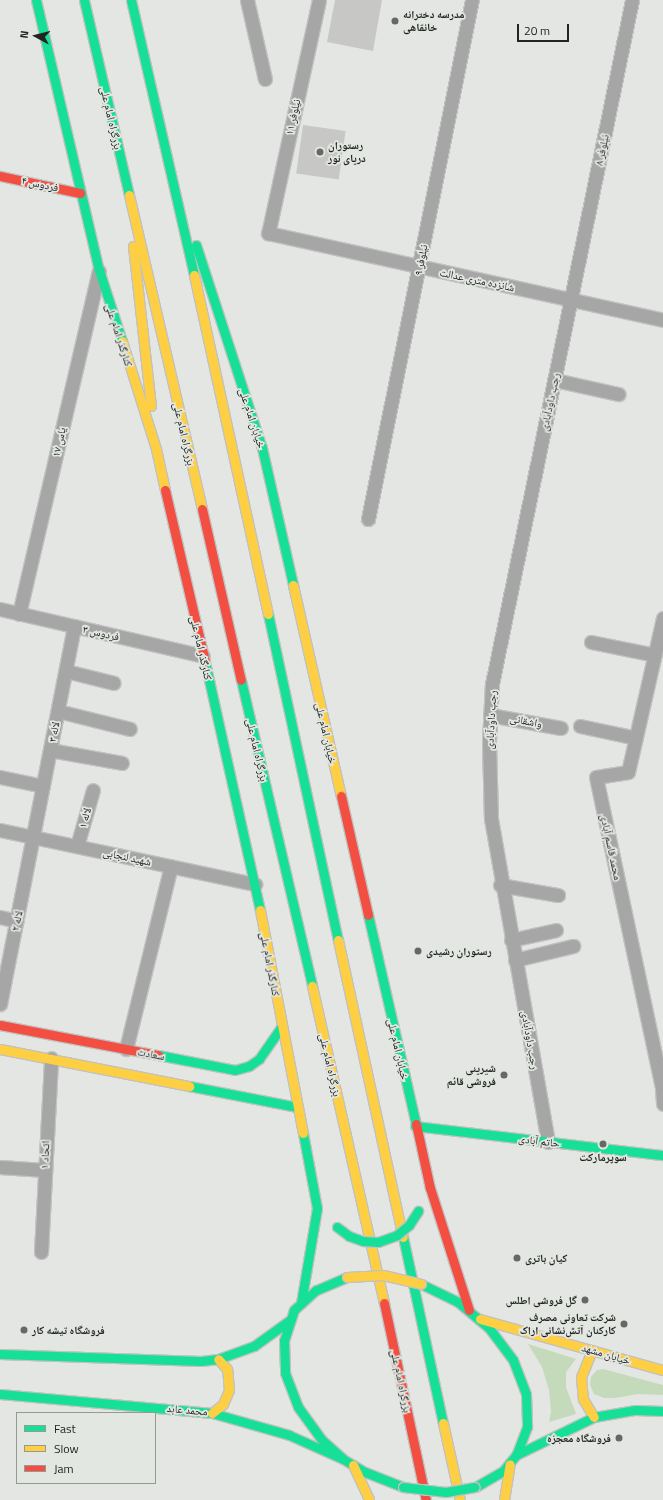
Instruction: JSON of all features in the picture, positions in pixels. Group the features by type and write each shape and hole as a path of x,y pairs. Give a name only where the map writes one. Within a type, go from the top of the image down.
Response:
{"main road":[{"name":"کنارگذر امام علی","path":"36,0 99,270 156,449 255,884 317,1208 312,1248 301,1303"},
{"name":"بزرگراه امام علی","path":"84,0 366,1220 426,1500"},
{"path":"131,0 168,160 460,1500"},
{"name":"خیابان امام علی","path":"168,160 262,448 430,1188 469,1310"},
{"path":"124,174 156,449"},
{"name":"فردوس ۴","path":"0,176 80,193"},
{"name":"سعادت","path":"0,1025 126,1049 235,1082 297,1107"},
{"path":"235,1082 249,1066 259,1059 282,1026"},
{"name":"سعادت","path":"0,1049 51,1058 235,1082"},
{"name":"حاتم آبادی","path":"416,1126 663,1155"},
{"path":"317,1208 332,1223 349,1236 364,1241 378,1242 397,1235 409,1225 430,1188"},
{"path":"383,1275 421,1284 446,1295 469,1310 480,1319 506,1349 518,1371 526,1394 527,1427 516,1456 510,1464 494,1477 475,1487 446,1492 403,1487 377,1478 343,1459 312,1428 298,1407 288,1385 283,1351 290,1320 301,1303 316,1290 347,1277 383,1275"},
{"name":"خیابان مشهد","path":"480,1319 663,1370"},
{"path":"0,1354 171,1362 218,1359 254,1346 290,1320"},
{"path":"592,1350 581,1377 583,1399 594,1417"},
{"path":"212,1412 223,1404 229,1390 229,1376 218,1359"},
{"name":"محمد عابد","path":"0,1394 212,1412 289,1435 343,1459"},
{"path":"516,1456 547,1438 594,1417 635,1410 663,1411"},
{"path":"504,1500 510,1464"},
{"path":"353,1465 369,1500"}],"street":[{"path":"247,0 265,79"},
{"name":"نیلوفر ۱۱","path":"268,233 318,0"},
{"name":"نیلوفر ۹","path":"368,519 420,268 472,0"},
{"name":"نیلوفر ۸","path":"571,301 632,0"},
{"name":"شانزده متری عدالت","path":"268,233 420,268 663,320"},
{"name":"یاس ۱۷","path":"19,614 99,270"},
{"name":"رجب داودآبادی","path":"548,1142 500,885 491,819 490,714 492,684 571,301"},
{"path":"555,380 618,394"},
{"name":"فردوس ۳","path":"0,609 203,656"},
{"name":"محمد قاسم آبادی","path":"663,618 628,772 596,777 662,1085 663,1104"},
{"name":"لاله ۳","path":"33,837 74,626"},
{"path":"591,642 654,655"},
{"path":"66,671 114,683"},
{"path":"58,711 130,729"},
{"name":"واشقانی","path":"490,714 561,728"},
{"path":"580,726 636,738"},
{"path":"50,750 122,763"},
{"path":"0,777 43,786"},
{"name":"لاله ۱","path":"77,846 93,790"},
{"name":"شهید لنجابی","path":"0,830 255,884"},
{"name":"لاله ۲","path":"0,1004 33,837"},
{"path":"126,1049 171,866"},
{"path":"500,885 558,895"},
{"path":"0,917 16,920"},
{"path":"511,940 556,930"},
{"path":"515,960 573,946"},
{"name":"اتحاد ۱","path":"41,1252 44,1170 51,1058"},
{"path":"0,1167 44,1170"}],"green space":[{"path":"528,1344 576,1359 566,1372 566,1387 576,1414 549,1422 551,1412 549,1390 542,1367"},
{"path":"603,1369 663,1385 663,1395 638,1394 615,1398 604,1398 594,1394 590,1385 591,1377 597,1370"}],"building":[{"path":"335,0 382,0 373,51 327,42"},
{"name":"رستوران دریای نور","path":"303,125 346,131 339,180 296,174"}],"traffic: fast":[{"path":"36,0 99,270 122,341"},
{"path":"84,0 129,195"},
{"path":"131,0 194,275"},
{"path":"196,245 262,448 293,585"},
{"path":"268,614 338,940"},
{"path":"205,662 260,910"},
{"path":"241,680 312,986"},
{"path":"368,915 416,1124"},
{"path":"158,1055 235,1070 249,1066 259,1059 282,1026"},
{"path":"189,1086 297,1107"},
{"path":"415,1126 663,1155"},
{"path":"301,1303 317,1208 303,1133"},
{"path":"337,1227 349,1236 363,1241 378,1242 397,1235 409,1225 418,1211"},
{"path":"403,1237 443,1423"},
{"path":"347,1277 316,1290 294,1310 284,1340 285,1373 298,1407 321,1439 343,1459 365,1472 403,1487"},
{"path":"421,1284 458,1302 489,1328 513,1360 526,1394 527,1427 516,1455 503,1471 475,1487"},
{"path":"0,1354 201,1361 218,1359 254,1346 290,1320"},
{"path":"0,1394 212,1413 289,1435 343,1459"},
{"path":"516,1455 594,1417 635,1410 663,1411"},
{"path":"403,1487 446,1492 475,1487"}],"traffic: slow":[{"path":"129,195 202,509"},
{"path":"133,246 151,406"},
{"path":"194,275 268,614"},
{"path":"122,341 156,449 165,490"},
{"path":"293,585 341,796"},
{"path":"260,910 303,1133"},
{"path":"338,940 403,1237"},
{"path":"312,986 384,1303"},
{"path":"0,1049 189,1086"},
{"path":"347,1277 383,1275 421,1284"},
{"path":"480,1319 663,1370"},
{"path":"592,1350 581,1377 583,1399 594,1417"},
{"path":"212,1413 223,1404 229,1390 227,1369 218,1359"},
{"path":"443,1423 460,1500"},
{"path":"504,1500 510,1464"},
{"path":"353,1465 369,1500"}],"traffic: jam":[{"path":"0,176 80,193"},
{"path":"165,490 205,662"},
{"path":"202,509 241,680"},
{"path":"341,796 368,915"},
{"path":"0,1025 158,1055"},
{"path":"416,1124 430,1188 469,1310"},
{"path":"384,1303 426,1500"}],"place":[{"name":"مدرسه دخترانه خانقاهی","path":"395,21"},
{"name":"رستوران دریای نور","path":"320,152"},
{"name":"رستوران رشیدی","path":"418,951"},
{"name":"شیرینی فروشی قائم","path":"504,1075"},
{"name":"سوپرمارکت","path":"603,1144"},
{"name":"کیان باتری","path":"517,1258"},
{"name":"گل فروشی اطلس","path":"585,1300"},
{"name":"شرکت تعاونی مصرف کارکنان آتش‌نشانی اراک","path":"624,1324"},
{"name":"فروشگاه تیشه کار","path":"24,1330"},
{"name":"فروشگاه معجزه","path":"619,1438"}]}
